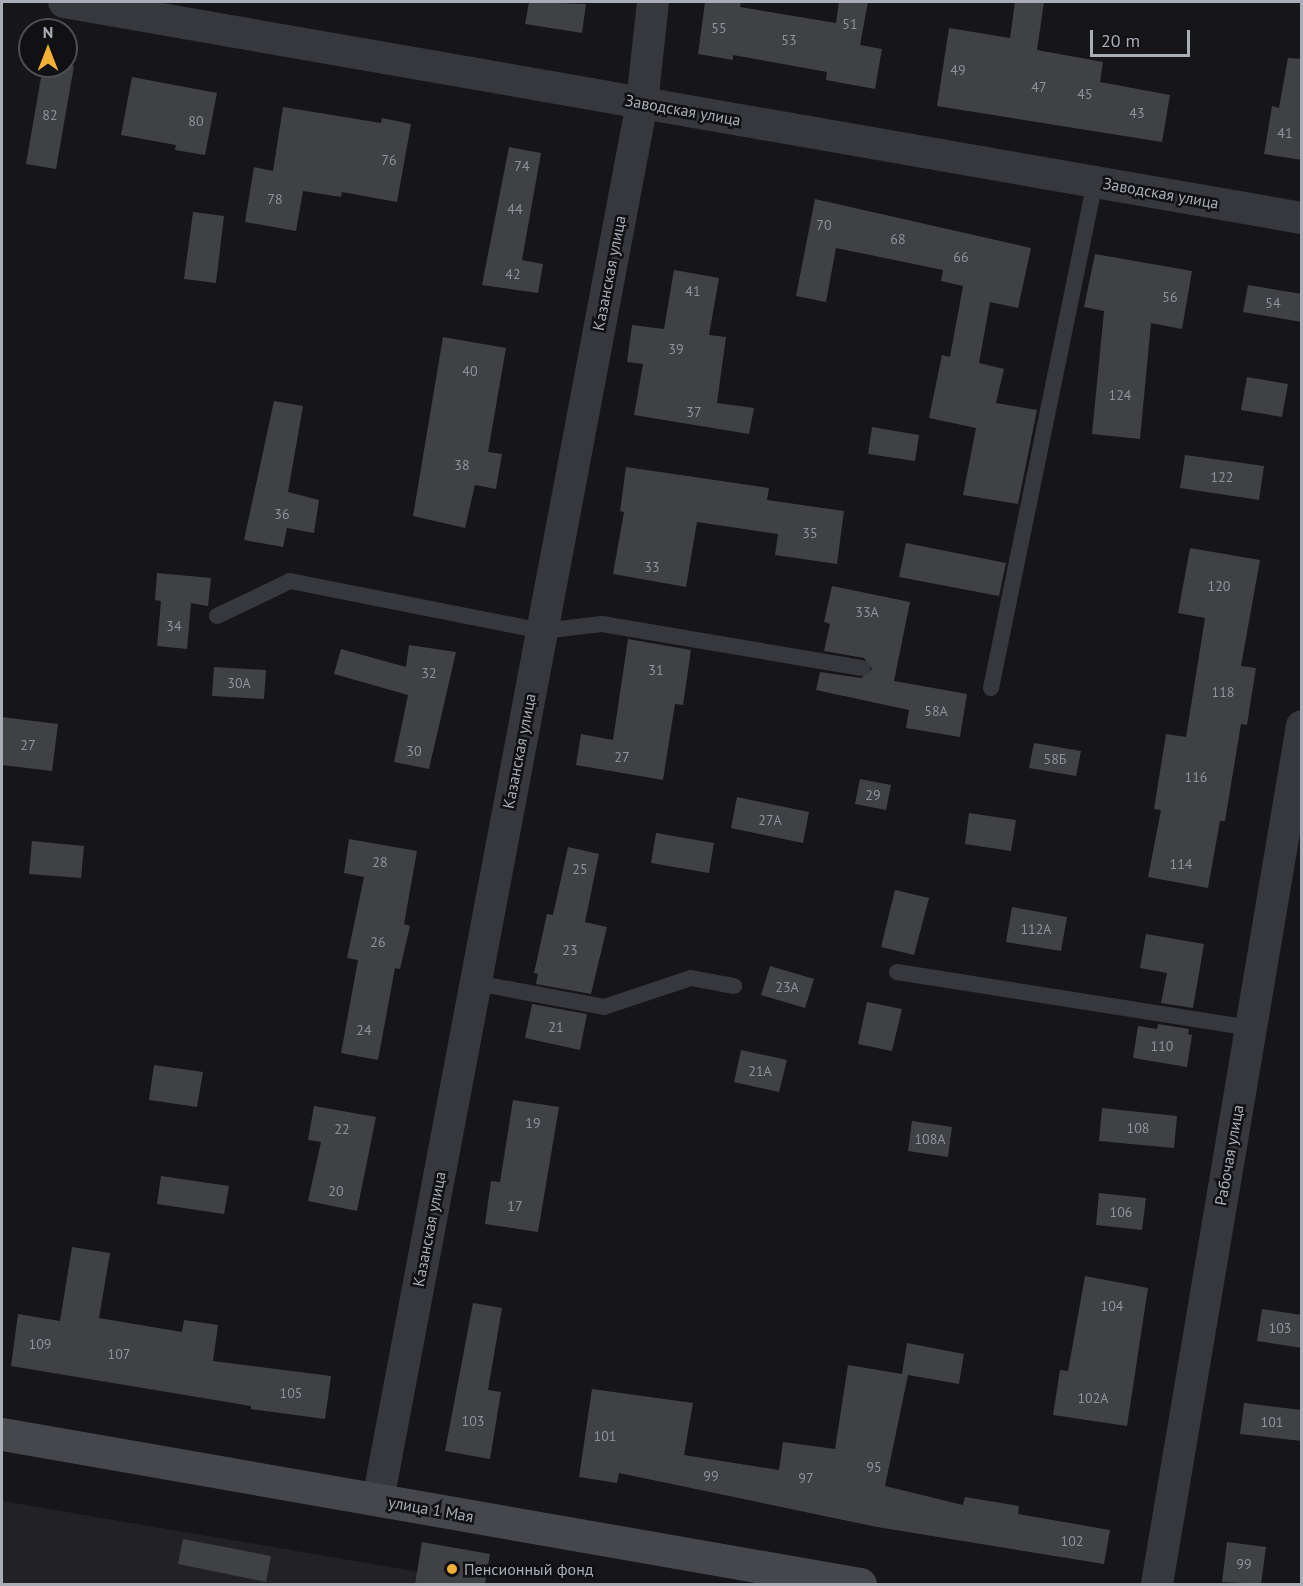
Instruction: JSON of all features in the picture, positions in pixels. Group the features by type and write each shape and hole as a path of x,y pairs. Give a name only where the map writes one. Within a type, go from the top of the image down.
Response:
{"main road":[{"name":"улица 1 Мая","path":"2,1434 860,1584"}],"street":[{"name":"Заводская улица","path":"64,2 1302,218"},
{"name":"Казанская улица","path":"378,1500 642,102 653,2"},
{"name":"Рабочая улица","path":"1157,1584 1302,726"}],"lane":[{"path":"991,688 1095,182"},
{"path":"217,616 290,581 542,631 602,624 862,668"},
{"path":"897,972 1250,1028"},
{"path":"476,983 604,1007 691,978 734,986"}],"shaded area":[{"path":"2,1501 490,1584 2,1584"}],"building":[{"path":"529,2 586,4 582,33 525,24"},
{"path":"705,2 741,2 740,7 836,23 839,2 868,2 860,45 882,49 875,89 826,80 827,72 733,55 733,60 698,54"},
{"path":"1015,2 1044,2 1037,50 1103,62 1100,82 1170,95 1162,142 937,106 949,28 1010,38"},
{"path":"1288,58 1302,59 1302,160 1264,154 1272,106 1279,108"},
{"path":"132,77 217,93 205,155 175,150 176,145 121,135"},
{"path":"41,78 72,78 56,169 26,164"},
{"path":"283,107 381,123 382,118 411,124 397,202 342,192 341,197 303,191 296,231 245,222 254,167 273,171"},
{"path":"509,147 541,153 522,260 543,264 538,293 482,285"},
{"path":"815,199 1031,248 1018,308 990,302 979,363 1004,369 996,403 1037,410 1018,504 963,495 976,428 929,418 942,355 950,357 963,286 941,281 943,270 836,248 826,302 796,296"},
{"path":"193,212 224,216 216,283 184,279"},
{"path":"1095,254 1192,271 1182,329 1151,323 1140,439 1092,434 1104,311 1084,307"},
{"path":"674,270 719,278 709,335 726,337 717,403 754,408 749,434 634,415 643,364 627,362 632,325 664,329"},
{"path":"1248,285 1302,294 1302,322 1243,312"},
{"path":"443,337 506,348 488,452 502,454 496,489 475,485 465,528 413,516"},
{"path":"1247,377 1288,384 1282,417 1241,410"},
{"path":"274,401 303,406 288,492 319,500 314,533 287,528 283,547 244,540"},
{"path":"872,427 919,435 915,461 868,454"},
{"path":"1185,455 1264,466 1259,500 1180,488"},
{"path":"626,467 769,488 767,500 844,511 837,564 775,555 778,534 697,522 686,587 613,574 624,512 620,511"},
{"path":"906,543 1006,563 999,596 899,577"},
{"path":"1190,548 1260,560 1241,666 1256,668 1247,725 1241,724 1225,821 1220,821 1208,888 1148,877 1161,810 1154,809 1166,734 1186,737 1205,618 1178,613"},
{"path":"157,573 211,578 208,606 191,603 187,649 157,646 161,601 155,600"},
{"path":"832,586 910,602 894,681 967,694 960,737 906,728 909,710 816,690 820,672 861,678 872,669 864,658 824,651 830,624 824,622"},
{"path":"628,639 691,650 683,705 675,704 663,780 576,765 581,734 613,740"},
{"path":"409,645 456,652 429,769 394,762 408,695 334,674 341,649 406,667"},
{"path":"214,667 266,670 264,699 212,696"},
{"path":"2,717 58,724 52,771 2,765"},
{"path":"1034,743 1081,751 1076,776 1029,768"},
{"path":"860,779 891,785 886,810 855,804"},
{"path":"737,797 809,812 803,843 731,828"},
{"path":"969,813 1016,820 1011,851 965,844"},
{"path":"656,833 714,843 709,873 651,863"},
{"path":"349,839 417,851 404,924 410,926 400,969 395,968 378,1060 341,1053 358,960 347,958 364,877 344,873"},
{"path":"32,841 84,846 81,878 29,874"},
{"path":"568,847 599,854 585,922 607,927 591,994 536,984 538,974 534,973 547,914 553,915"},
{"path":"895,890 929,898 914,955 881,947"},
{"path":"1012,907 1067,917 1061,951 1006,942"},
{"path":"1146,934 1204,944 1193,1008 1161,1003 1167,973 1140,968"},
{"path":"770,966 814,979 805,1008 761,995"},
{"path":"867,1002 902,1009 892,1051 858,1044"},
{"path":"532,1004 587,1014 580,1050 525,1038"},
{"path":"1158,1024 1189,1029 1188,1034 1192,1035 1187,1067 1133,1058 1138,1026 1157,1029"},
{"path":"741,1050 787,1060 779,1092 734,1082"},
{"path":"154,1065 203,1072 197,1107 149,1100"},
{"path":"513,1100 559,1107 538,1232 485,1224 491,1181 500,1182"},
{"path":"314,1106 376,1117 357,1211 308,1201 321,1142 308,1140"},
{"path":"1102,1108 1177,1116 1174,1148 1099,1141"},
{"path":"912,1121 952,1127 948,1157 908,1151"},
{"path":"161,1176 229,1186 224,1214 157,1204"},
{"path":"1099,1193 1146,1198 1142,1230 1096,1225"},
{"path":"72,1247 110,1253 99,1318 182,1332 184,1320 218,1325 213,1361 331,1376 325,1419 251,1409 251,1406 11,1366 18,1314 60,1321"},
{"path":"1085,1276 1148,1288 1127,1426 1053,1415 1060,1370 1068,1371"},
{"path":"473,1303 502,1308 488,1390 501,1392 490,1459 445,1451"},
{"path":"1262,1309 1302,1315 1302,1348 1257,1341"},
{"path":"907,1343 964,1354 959,1384 908,1375 885,1486 963,1505 965,1497 1019,1506 1018,1514 1110,1530 1104,1564 877,1527 619,1473 617,1483 579,1477 592,1389 693,1403 684,1455 779,1470 783,1442 835,1449 848,1365 902,1374"},
{"path":"1244,1403 1302,1410 1302,1441 1240,1434"},
{"path":"183,1539 271,1556 266,1582 178,1564"},
{"name":"Пенсионный фонд","path":"422,1542 490,1554 485,1584 415,1584"},
{"path":"1227,1542 1266,1547 1261,1584 1222,1582"}],"place":[{"name":"Пенсионный фонд","path":"452,1569"}]}
